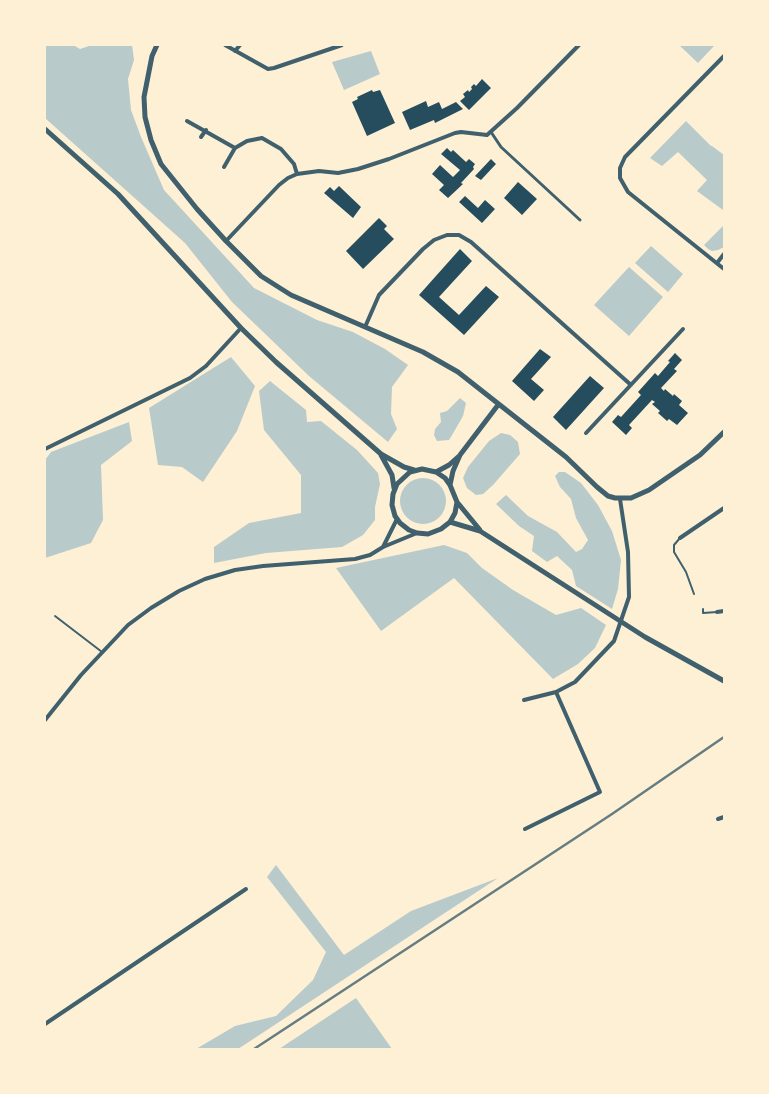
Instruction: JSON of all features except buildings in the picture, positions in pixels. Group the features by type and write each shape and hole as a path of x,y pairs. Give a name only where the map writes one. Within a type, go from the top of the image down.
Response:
{"street":[{"path":"157,45 152,56 144,97 145,117 151,140 161,164 226,241 262,276 291,295 423,352 458,372 566,457 608,496 620,499 630,498 648,490 700,455 724,432"},
{"path":"226,45 268,69 342,45"},
{"path":"235,51 240,45"},
{"path":"226,241 279,185 288,178 298,174 319,171 338,173 358,169 390,159 454,133 488,135 579,45"},
{"path":"724,56 625,157 620,168 620,178 628,192 724,268"},
{"path":"187,121 235,148"},
{"path":"45,129 118,194 241,328 276,362 381,454 404,467 436,472 445,478 457,502 480,530 645,637 724,681"},
{"path":"201,137 206,130"},
{"path":"491,132 501,147 580,220"},
{"path":"224,167 235,148 247,141 262,138 281,150 294,164 298,174"},
{"path":"364,328 379,295 423,249 434,240 447,235 459,235 471,242 631,385"},
{"path":"716,263 724,254"},
{"path":"45,449 190,378 206,366 241,328"},
{"path":"586,433 683,329"},
{"path":"436,472 449,465 460,455 498,405"},
{"path":"381,454 392,475 394,489 392,505 397,519 409,530 428,534 441,529 450,522 455,513 457,502"},
{"path":"450,485 453,471 460,455"},
{"path":"394,489 404,477 414,470"},
{"path":"524,700 556,692 575,682 614,641 629,597 628,552 620,499"},
{"path":"680,538 724,509"},
{"path":"383,547 397,519"},
{"path":"450,522 480,530"},
{"path":"45,720 102,652 128,625 179,591 205,579 235,570 355,559 370,555 383,547 417,533"},
{"path":"716,612 724,611"},
{"path":"525,829 600,792 556,692"},
{"path":"718,819 724,817"},
{"path":"45,1024 246,888"}],"lane":[{"path":"680,538 674,545 674,552 686,572 694,594"},
{"path":"703,609 703,613 716,612"},
{"path":"55,616 102,652"}],"shaded area":[{"path":"45,45 73,45 80,49 92,45 132,45 134,60 128,79 131,110 164,190 254,288 317,320 353,332 385,349 408,365 392,387 391,414 397,429 388,442 309,376 232,302 185,243 45,118"},
{"path":"679,45 713,45 714,46 698,63"},
{"path":"371,51 380,74 344,90 332,62"},
{"path":"686,121 711,146 724,155 723,210 697,191 707,180 678,152 662,166 650,158"},
{"path":"724,225 724,247 712,251 708,249 704,245"},
{"path":"651,246 683,274 668,292 635,263"},
{"path":"629,267 663,297 629,336 594,305"},
{"path":"231,357 255,386 237,431 203,482 182,467 158,465 149,408"},
{"path":"270,381 306,410 307,422 321,421 357,450 378,473 380,484 375,507 375,520 363,535 342,547 266,553 214,563 214,547 249,523 301,513 301,475 264,430 259,391"},
{"path":"460,398 466,403 463,416 449,440 437,441 434,435 435,429 441,422 440,413 447,411"},
{"path":"129,422 132,441 101,465 103,520 91,543 45,558 45,460 51,452"},
{"path":"501,433 510,435 518,442 520,454 493,485 483,494 476,495 467,488 463,478 468,467 489,441"},
{"path":"559,472 565,472 581,483 598,505 612,531 621,560 618,589 612,609 576,586 572,570 557,556 547,562 532,551 534,536 519,526 496,504 506,495 528,516 557,532 576,552 582,549 588,540 576,518 571,499 560,487 555,476"},
{"path":"423,478 436,482 442,488 446,501 442,514 436,520 423,524 410,520 404,514 400,501 404,488 410,482"},
{"path":"444,545 467,553 482,568 513,590 556,615 581,608 606,625 595,648 578,664 553,679 454,578 381,631 336,568"},
{"path":"276,865 344,955 411,911 498,878 238,1049 196,1049 235,1026 276,1016 313,980 326,952 267,877"},
{"path":"356,998 392,1049 279,1049"}],"railway":[{"path":"254,1049 612,814 724,737"}]}
